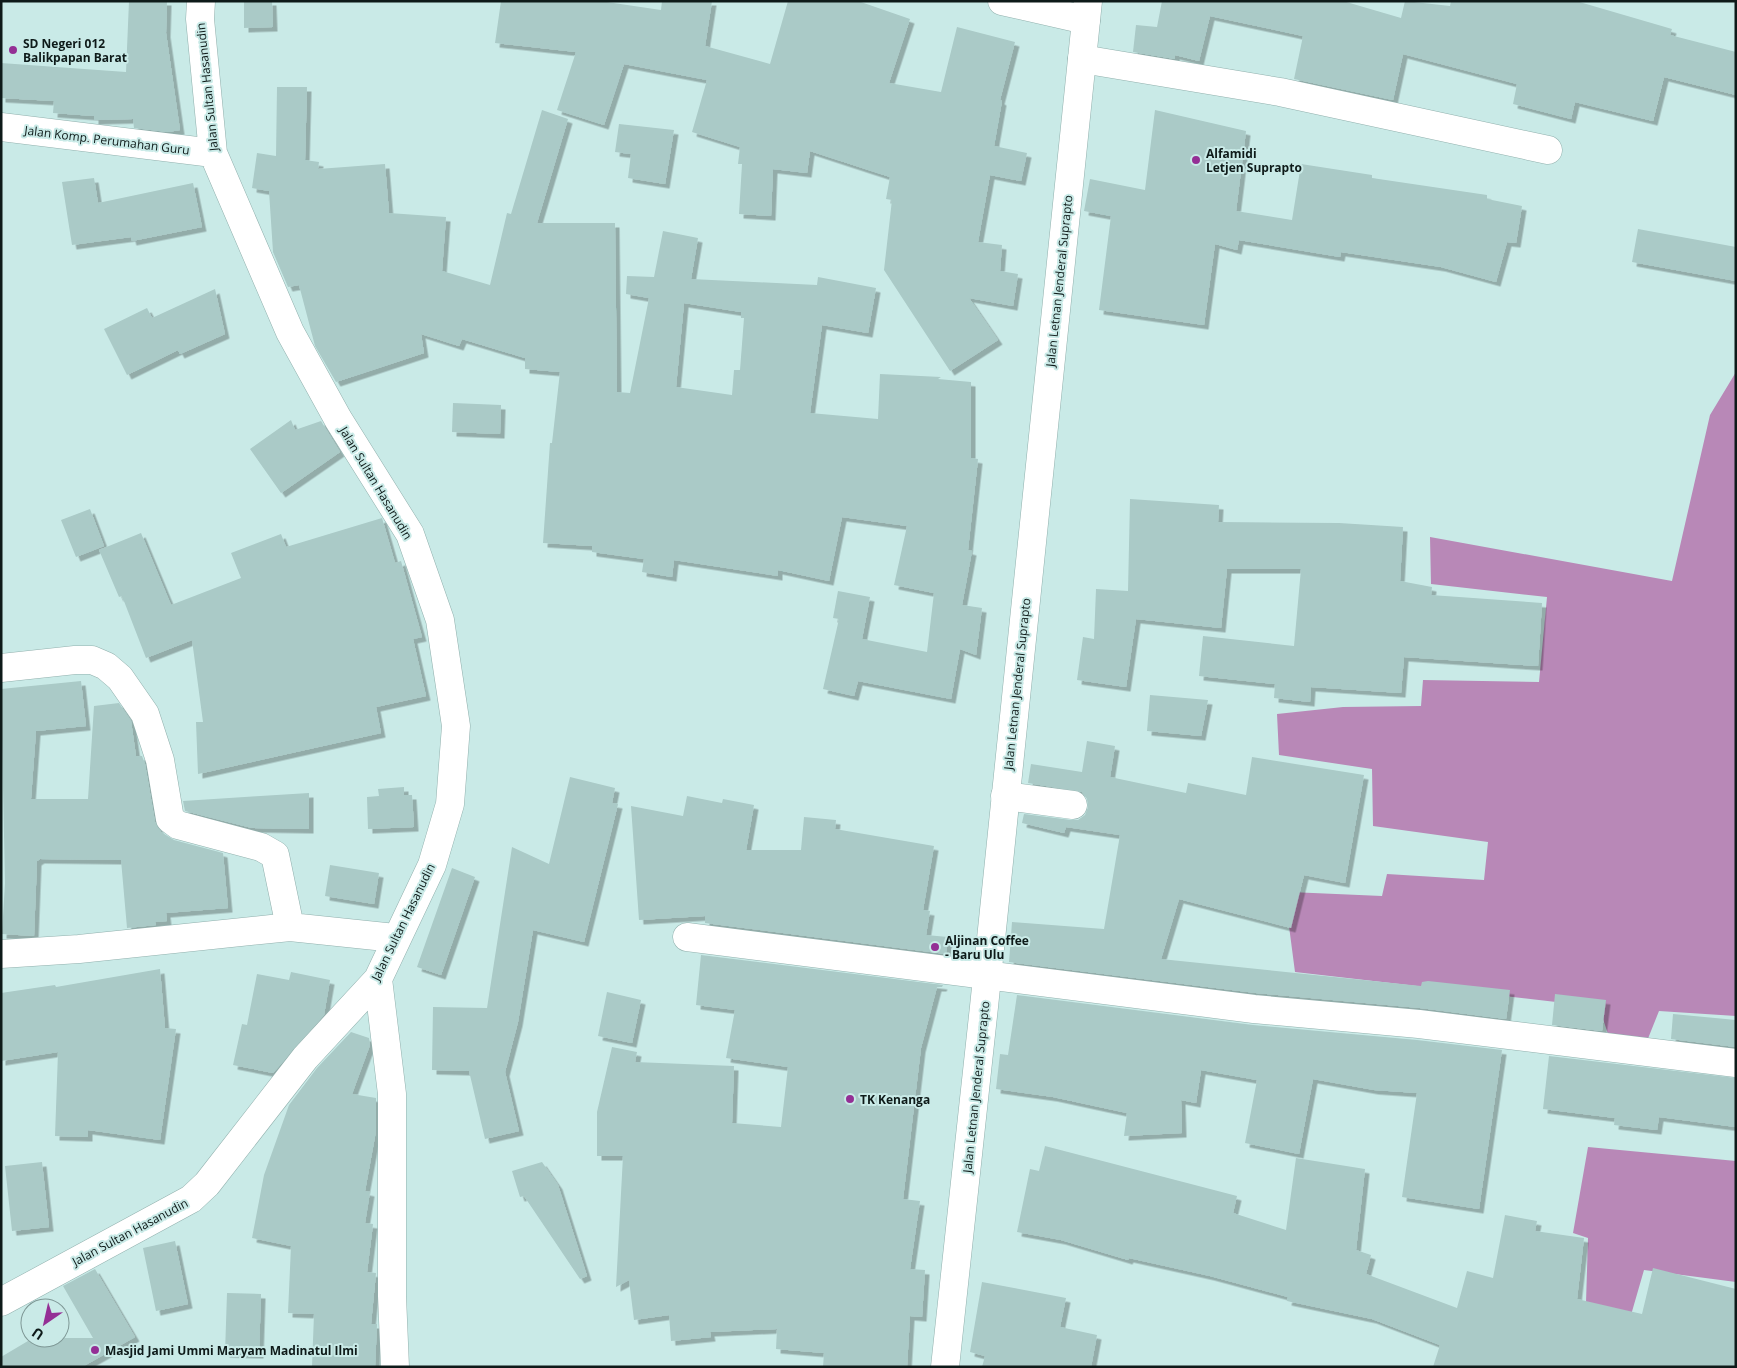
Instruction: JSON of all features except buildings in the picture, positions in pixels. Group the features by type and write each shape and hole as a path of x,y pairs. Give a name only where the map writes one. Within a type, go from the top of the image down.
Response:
{"street":[{"name":"Jalan Sultan Hasanudin","path":"1,1302 191,1199 207,1184 305,1058 378,979 395,938 432,865 450,804 456,726 440,620 410,534 338,419 290,332 213,153 200,19 201,1"},
{"path":"1002,1 1087,11"},
{"name":"Jalan Letnan Jenderal Suprapto","path":"945,1367 988,974 1087,11"},
{"path":"1082,59 1280,92 1548,150"},
{"name":"Jalan Komp. Perumahan Guru","path":"1,127 213,153"},
{"path":"1,668 92,660 106,666 120,678 145,714 160,760 170,819 178,825 261,847 275,854 290,927"},
{"path":"1005,796 1072,805"},
{"path":"1,954 79,949 290,927 395,938"},
{"path":"687,937 1254,1009 1419,1024 1736,1063"},
{"path":"378,979 392,1094 392,1296 395,1367"}],"shaded area":[{"path":"1736,372 1736,1016 1659,1011 1647,1041 1608,1034 1599,1007 1295,972 1287,911 1290,892 1382,896 1387,874 1484,880 1488,842 1373,826 1372,769 1279,755 1277,714 1343,707 1421,706 1423,680 1539,682 1547,597 1431,584 1430,537 1672,581 1710,415"},
{"path":"1588,1147 1736,1161 1736,1282 1644,1270 1631,1315 1586,1303 1588,1238 1573,1233"}],"place":[{"name":"SD Negeri 012 Balikpapan Barat","path":"13,50"},
{"name":"Alfamidi Letjen Suprapto","path":"1196,160"},
{"name":"Aljinan Coffee - Baru Ulu","path":"935,947"},
{"name":"TK Kenanga","path":"850,1099"},
{"name":"Masjid Jami Ummi Maryam Madinatul Ilmi","path":"95,1350"}]}
